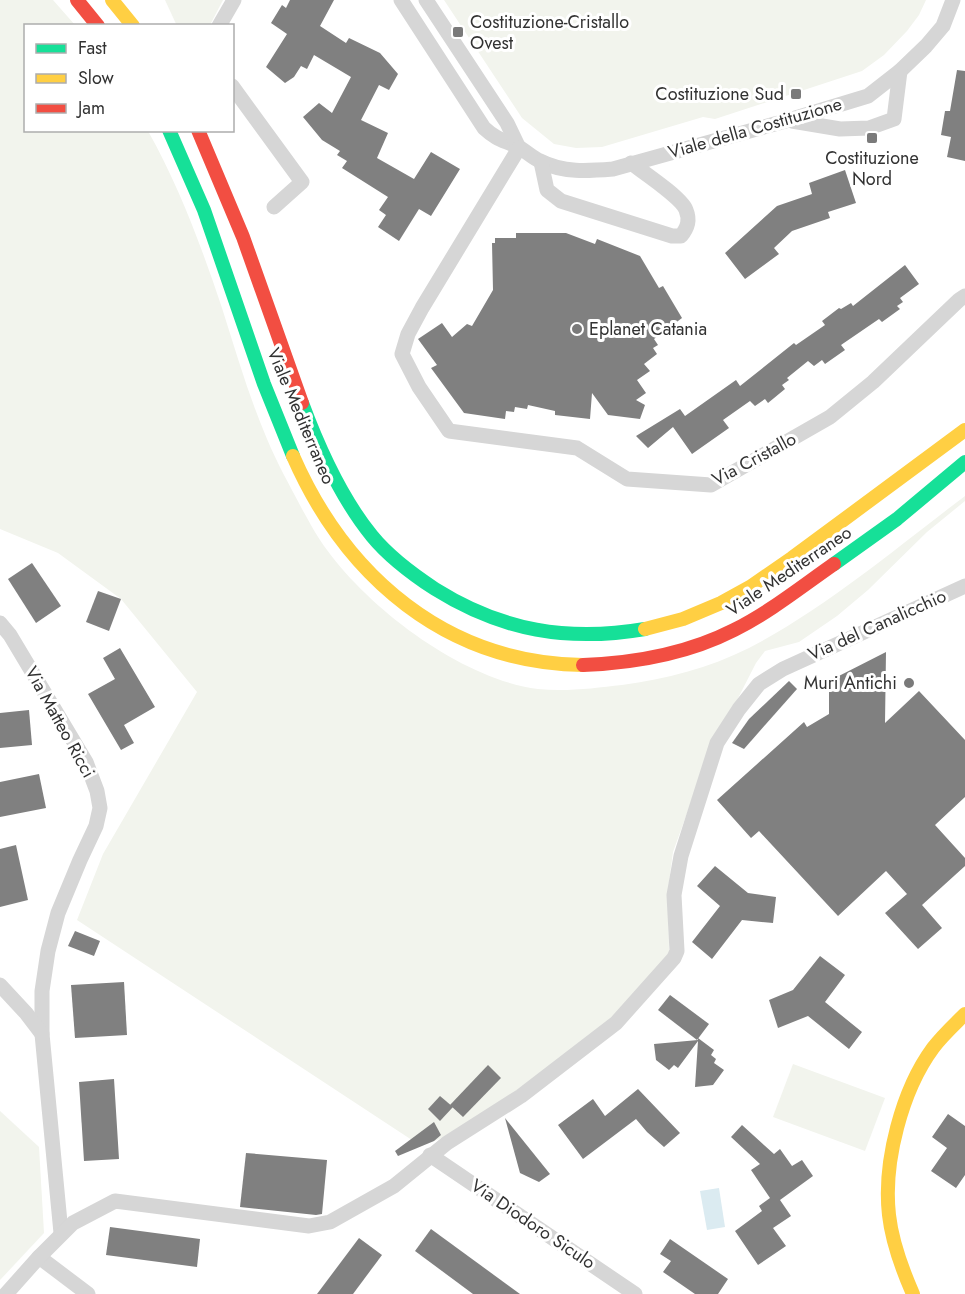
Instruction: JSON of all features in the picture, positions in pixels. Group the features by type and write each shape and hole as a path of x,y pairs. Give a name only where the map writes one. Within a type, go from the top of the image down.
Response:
{"main road":[{"path":"77,0 96,24"},
{"path":"111,0 131,24"},
{"name":"Viale Mediterraneo","path":"170,132 199,195 276,414 296,462 319,505 340,537 371,574 392,594 410,609 449,632 482,647 515,658 579,666 638,662 672,654 731,631 786,599 898,518 965,462"},
{"name":"Viale Mediterraneo","path":"199,132 223,182 302,404 329,465 350,504 371,535 401,565 440,594 476,613 516,627 555,634 593,636 642,630 684,617 720,603 776,571 965,430"},
{"path":"913,1294 894,1245 888,1212 890,1159 899,1120 914,1079 935,1046 965,1014"}],"street":[{"path":"220,24 234,0"},
{"name":"Viale della Costituzione","path":"401,0 484,128 496,139 519,147 541,162 572,171 613,169 868,96 900,71 926,46 943,26 957,4"},
{"name":"Viale della Costituzione","path":"426,0 507,123 519,147"},
{"path":"789,120 840,129 869,128 894,119 900,71"},
{"path":"234,89 302,182 274,207"},
{"name":"Via Cristallo","path":"519,147 422,308 408,334 402,354 419,387 449,431 578,448 627,479 711,485 830,417 873,382 958,300 965,296"},
{"path":"541,162 547,190 561,201 672,236 681,236 687,229 689,220 686,207 631,163"},
{"name":"Via del Canalicchio","path":"430,1155 521,1096 616,1023 674,958 677,951 674,895 681,856 717,743 759,684 800,660 965,586"},
{"name":"Via Matteo Ricci","path":"0,624 10,635 86,762 97,791 100,808 96,826 58,913 50,942 42,991 42,1034 62,1233"},
{"path":"0,985 42,1034"},
{"path":"6,1294 73,1223 115,1201 309,1226 330,1222 394,1186 430,1155"},
{"name":"Via Diodoro Siculo","path":"430,1155 635,1294"},
{"path":"39,1257 88,1294"}],"shaded area":[{"path":"0,0 53,0 74,24 24,24 24,132 149,132 170,173 198,240 267,439 315,532 339,565 387,613 446,655 477,671 538,689 570,690 655,680 718,661 749,648 806,615 965,496 965,501 927,532 868,590 837,616 799,642 765,651 756,663 713,741 673,852 668,889 668,956 615,1017 509,1096 442,1138 421,1146 77,920 103,854 197,692 121,599 58,553 0,529"},
{"path":"165,0 223,0 211,24 176,24"},
{"path":"444,0 926,0 919,15 907,31 884,55 862,71 715,119 703,117 602,147 576,148 554,144 522,118"},
{"path":"793,1064 885,1098 865,1151 773,1117"},
{"path":"0,1111 39,1147 44,1233 0,1280"},
{"path":"719,1188 725,1227 707,1230 700,1191"}],"building":[{"path":"290,0 334,0 320,26 346,43 349,38 380,53 398,74 389,90 379,85 361,120 388,133 377,158 414,179 431,152 460,169 431,216 419,209 399,241 378,227 386,215 379,210 388,197 342,168 347,161 337,155 340,151 322,140 303,117 319,103 332,113 351,77 314,55 307,69 301,66 294,77 285,83 266,67 287,34 271,23 282,5 286,8"},
{"path":"957,70 965,71 965,161 947,157 951,137 941,135 945,111 950,111"},
{"path":"845,170 856,203 828,212 830,218 792,231 774,248 779,254 745,279 725,253 777,206 812,194 809,183"},
{"path":"516,233 566,233 595,244 597,239 640,256 659,288 663,286 682,318 654,339 658,345 653,348 657,354 644,364 650,371 637,380 646,393 636,400 645,405 640,419 608,415 592,393 590,419 555,415 555,411 528,405 527,409 515,407 514,412 506,411 505,419 464,413 431,368 437,365 418,339 442,323 452,337 467,324 472,326 493,290 492,243 495,243 495,238 516,238"},
{"path":"905,265 919,284 900,298 903,302 897,306 900,309 882,322 879,319 841,345 845,350 825,364 822,360 814,366 808,361 787,378 789,380 782,385 785,389 768,403 765,399 755,406 750,401 723,420 729,428 692,454 673,427 648,448 636,436 680,409 685,416 736,380 740,386 794,343 796,345 825,325 822,321 839,308 851,303 853,306"},
{"path":"32,563 61,606 36,623 8,579"},
{"path":"98,591 121,599 109,631 86,622"},
{"path":"120,648 155,707 124,725 134,743 121,750 88,694 115,679 103,658"},
{"path":"886,652 885,723 919,691 965,740 965,797 935,825 965,858 965,866 922,905 942,928 918,949 885,913 907,894 886,871 838,916 759,831 751,838 717,800 804,722 807,727 829,714 829,681"},
{"path":"789,681 797,689 744,749 732,743 749,719"},
{"path":"29,710 32,745 0,748 0,713"},
{"path":"39,774 46,808 0,817 0,782"},
{"path":"16,845 28,900 0,907 0,849"},
{"path":"715,866 748,893 776,897 773,923 742,920 712,959 692,942 720,906 697,886"},
{"path":"75,931 100,941 94,956 68,946"},
{"path":"820,956 845,975 825,1002 862,1032 849,1049 808,1016 778,1028 769,1000 793,990"},
{"path":"124,982 127,1035 75,1038 71,985"},
{"path":"670,995 709,1024 697,1040 658,1010"},
{"path":"698,1038 714,1050 711,1055 716,1059 714,1063 724,1070 713,1085 695,1087 698,1041 678,1068 674,1065 669,1070 656,1060 654,1044 698,1040"},
{"path":"488,1065 501,1078 463,1117 450,1105"},
{"path":"114,1079 119,1159 84,1161 79,1082"},
{"path":"638,1089 680,1133 664,1147 636,1119 583,1159 558,1125 593,1099 605,1116"},
{"path":"440,1096 453,1107 440,1121 428,1109"},
{"path":"948,1114 965,1126 965,1175 956,1188 931,1171 947,1148 932,1137"},
{"path":"505,1118 550,1174 539,1182 520,1173"},
{"path":"434,1122 441,1135 434,1141 398,1156 395,1151"},
{"path":"742,1125 774,1154 780,1149 792,1166 802,1160 813,1176 780,1200 791,1216 773,1228 786,1246 758,1265 735,1231 762,1211 759,1206 770,1198 751,1170 760,1164 731,1137"},
{"path":"246,1153 327,1160 322,1214 240,1207"},
{"path":"110,1227 200,1239 197,1267 106,1255"},
{"path":"431,1229 520,1294 473,1294 415,1251"},
{"path":"359,1238 382,1255 353,1294 317,1294"},
{"path":"670,1239 728,1279 718,1294 695,1294 663,1272 671,1261 660,1254"}],"traffic: fast":[{"path":"170,132 204,210 264,384 293,456"},
{"path":"302,403 332,473 350,506 379,544 435,589 485,615 536,630 589,634 645,629"},
{"path":"834,564 897,519 965,462"}],"traffic: slow":[{"path":"112,0 131,24"},
{"path":"645,629 683,619 721,603 750,587 965,430"},
{"path":"293,456 315,500 341,539 372,575 406,605 445,630 487,649 533,660 583,665"},
{"path":"913,1294 898,1255 890,1225 888,1194 892,1150 904,1105 922,1065 937,1043 965,1014"}],"traffic: jam":[{"path":"77,0 96,24"},
{"path":"199,132 243,237 302,403"},
{"path":"583,665 661,656 716,638 760,615 834,564"}],"place":[{"name":"Costituzione-Cristallo Ovest","path":"458,32"},
{"name":"Costituzione Sud","path":"796,94"},
{"name":"Costituzione Nord","path":"872,138"},
{"name":"Eplanet Catania","path":"577,329"},
{"name":"Muri Antichi","path":"909,683"}]}
